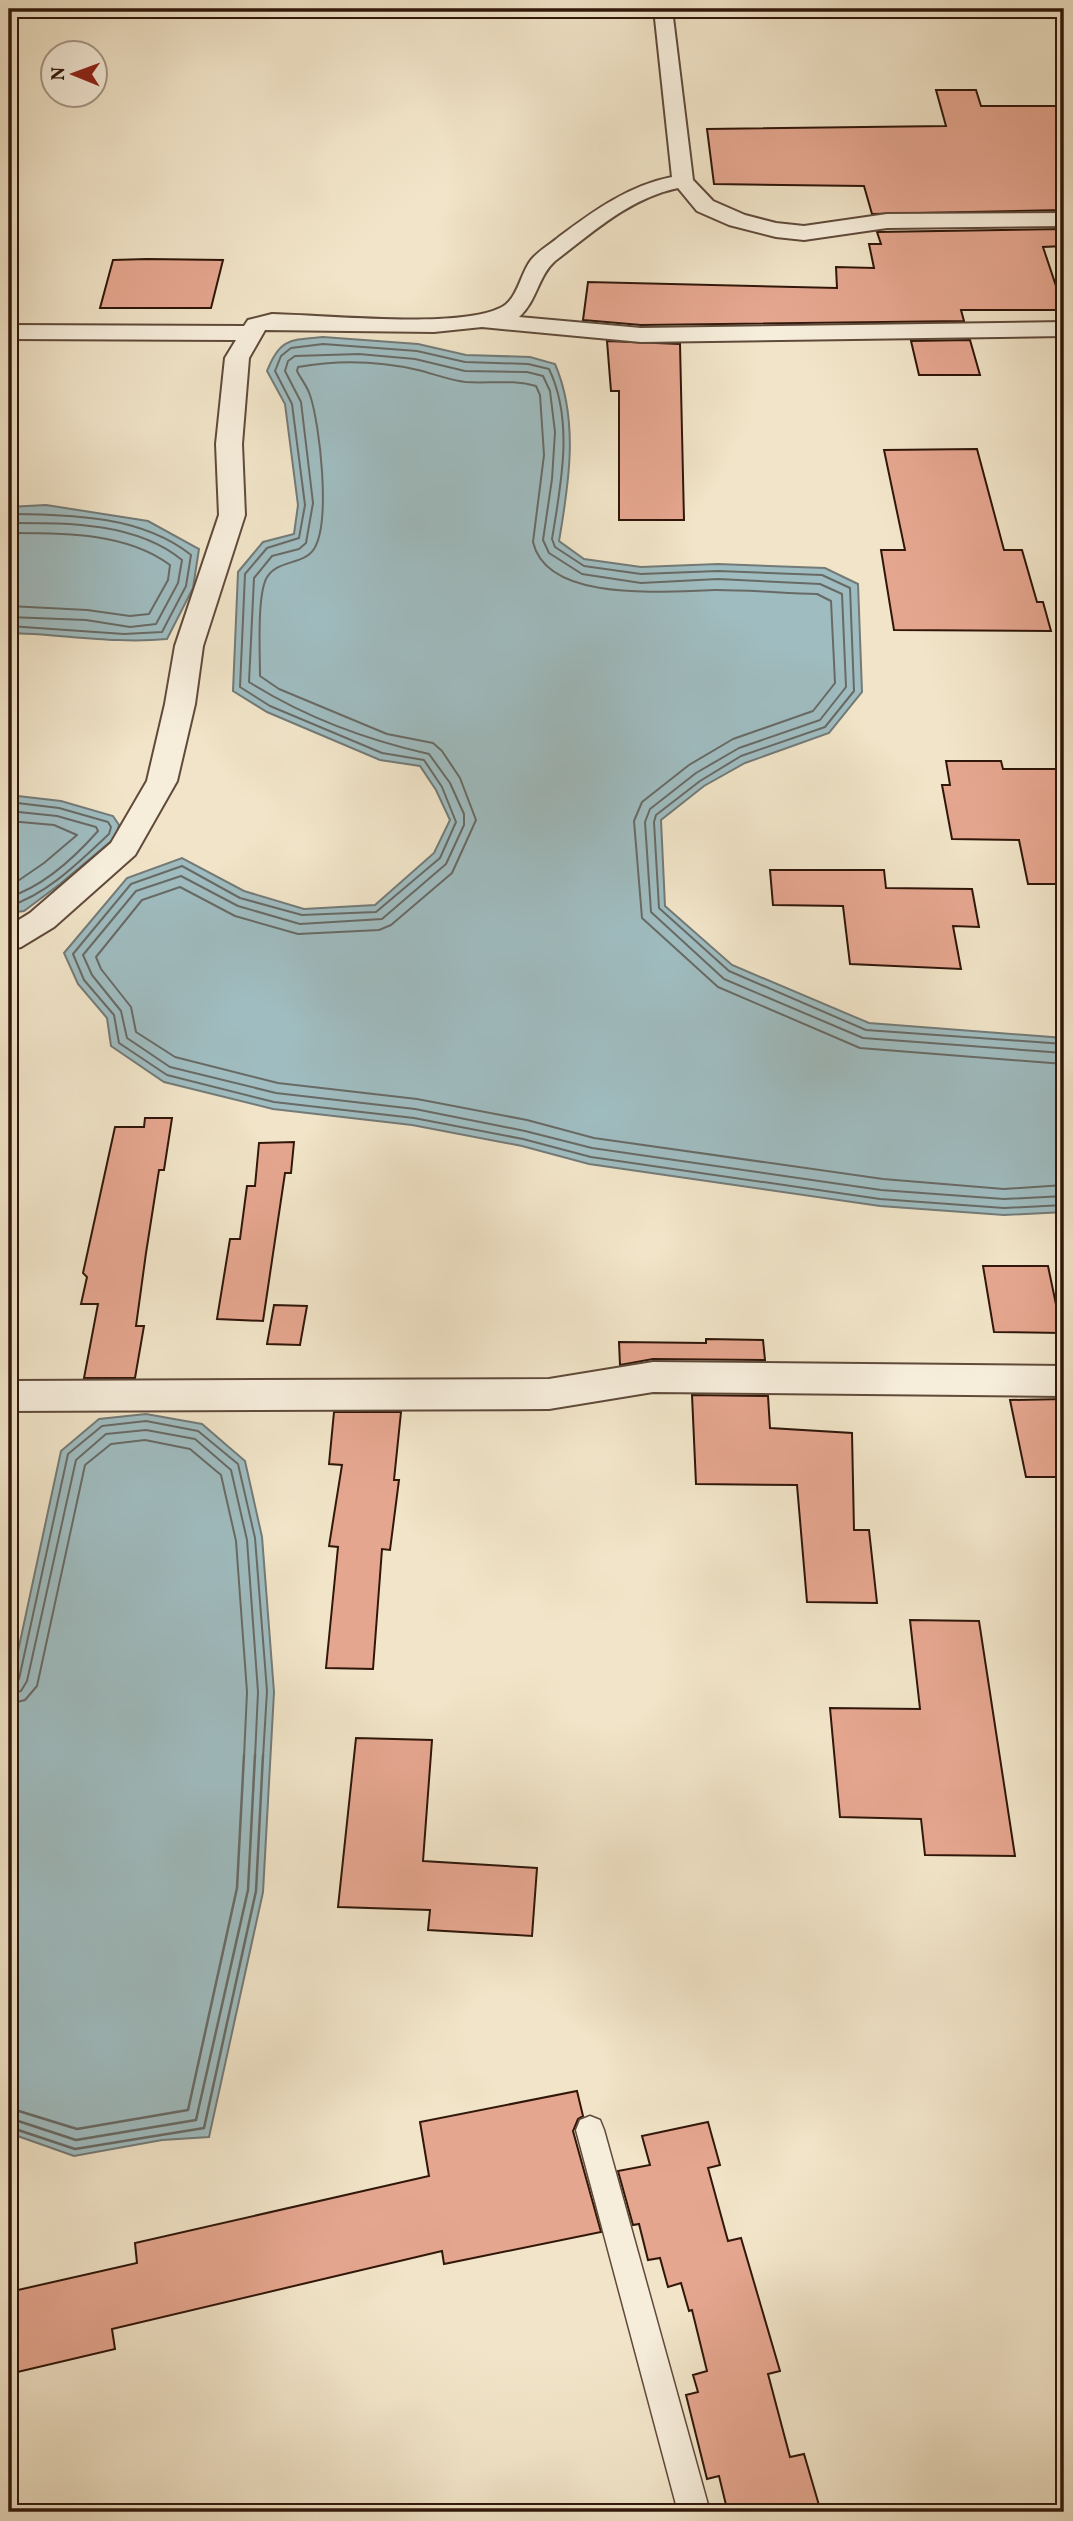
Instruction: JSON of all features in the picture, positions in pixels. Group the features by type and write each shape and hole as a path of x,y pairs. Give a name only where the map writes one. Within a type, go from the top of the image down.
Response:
{"street":[{"path":"663,9 683,181 705,205 737,220 776,230 804,233 887,220 1064,220"},
{"path":"485,321 511,312 522,300 539,263 615,205 648,188 683,181"},
{"path":"9,940 42,920 124,848 162,782 180,704 189,646 232,515 229,444 237,358 256,325 272,321 437,324 485,321 641,335 1064,330"},
{"path":"9,332 251,333"},
{"path":"9,1396 549,1394 653,1377 1064,1381"}],"lane":[{"path":"590,2130 694,2512"}],"water":[{"path":"323,337 418,344 466,355 530,357 555,364 567,407 570,452 559,541 584,559 641,567 718,564 825,568 858,584 862,692 829,733 745,763 704,786 661,820 665,906 732,965 869,1023 1064,1038 1064,1212 1004,1215 880,1206 589,1164 522,1146 412,1125 273,1109 164,1082 111,1046 107,1018 78,984 64,953 127,878 182,858 244,891 304,909 375,905 434,853 450,820 436,790 420,766 380,760 267,712 233,691 238,572 263,542 294,534 298,505 285,404 267,371 277,352 288,343"},
{"path":"46,505 148,521 199,549 193,588 167,639 127,640 9,633 9,507"},
{"path":"9,795 61,801 113,816 119,825 116,837 60,884 24,911 9,913"},
{"path":"146,1414 202,1424 245,1461 262,1537 274,1692 263,1892 209,2137 162,2140 74,2156 9,2133 9,1693 61,1451 99,1419"}],"building":[{"path":"936,90 976,90 981,106 1064,106 1064,210 872,214 864,186 714,184 707,129 946,126"},
{"path":"1064,229 1064,246 1043,247 1064,310 961,310 964,321 641,325 583,320 588,282 837,288 836,267 874,268 869,244 881,244 877,232"},
{"path":"113,260 223,260 211,308 100,308"},
{"path":"970,340 980,375 919,375 911,341"},
{"path":"607,341 680,344 684,520 619,520 619,391 611,391"},
{"path":"977,449 1004,550 1022,550 1037,602 1043,602 1051,631 894,630 881,550 905,550 884,450"},
{"path":"946,761 1001,761 1003,769 1064,769 1064,884 1028,884 1019,840 952,839 942,785 950,785"},
{"path":"770,870 884,870 886,888 972,889 979,927 953,926 961,969 850,964 843,906 773,905"},
{"path":"145,1118 172,1118 164,1170 159,1170 146,1253 136,1326 144,1326 135,1378 84,1378 98,1304 81,1304 87,1277 83,1273 115,1127 144,1127"},
{"path":"294,1142 291,1173 285,1173 263,1321 217,1319 230,1239 240,1239 247,1186 255,1186 259,1143"},
{"path":"983,1266 1048,1266 1062,1333 994,1332"},
{"path":"274,1305 307,1306 300,1345 267,1344"},
{"path":"706,1339 763,1340 765,1360 653,1359 620,1365 619,1342 706,1343"},
{"path":"692,1395 768,1396 770,1428 852,1433 854,1530 869,1530 877,1603 807,1602 797,1485 696,1484"},
{"path":"1064,1399 1064,1477 1026,1477 1010,1400"},
{"path":"334,1412 401,1412 394,1480 399,1480 390,1550 382,1549 373,1669 326,1668 338,1547 329,1546 342,1465 329,1464"},
{"path":"910,1620 979,1621 1015,1856 925,1855 921,1819 840,1817 830,1708 920,1709"},
{"path":"356,1738 432,1740 423,1861 537,1868 532,1936 428,1930 430,1910 338,1907"},
{"path":"577,2091 583,2116 578,2119 573,2131 601,2232 444,2264 442,2251 112,2329 115,2349 9,2374 9,2292 137,2263 135,2243 429,2176 420,2122"},
{"path":"708,2122 720,2165 708,2168 728,2241 741,2238 780,2371 768,2374 790,2457 804,2454 821,2512 744,2512 742,2505 727,2509 719,2476 707,2479 686,2395 698,2392 693,2375 707,2371 692,2310 689,2311 681,2283 668,2287 660,2258 648,2260 639,2224 633,2225 618,2171 650,2165 642,2136"}]}
